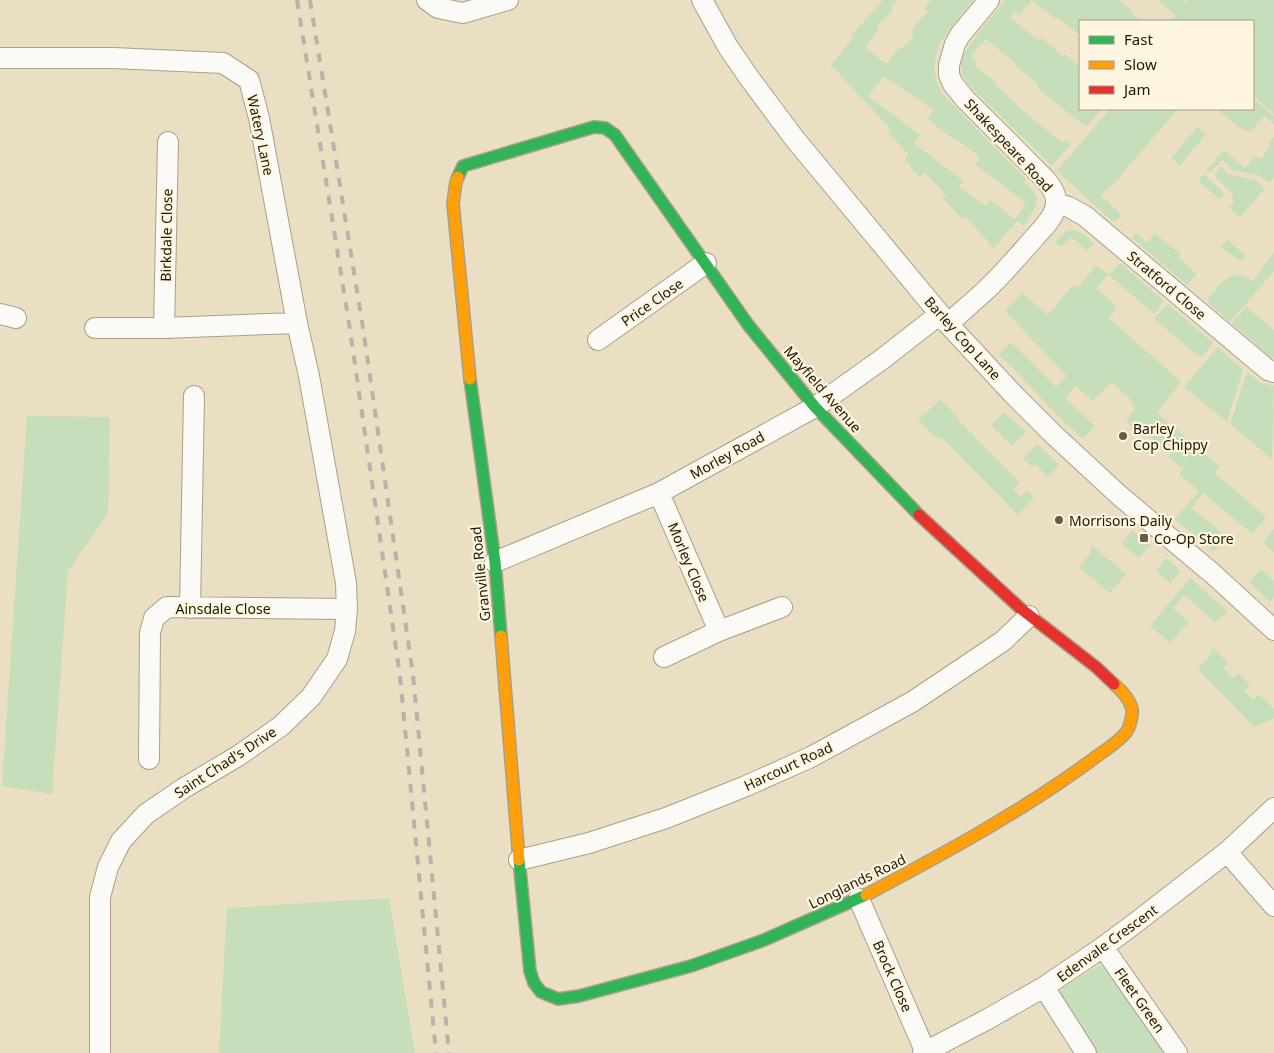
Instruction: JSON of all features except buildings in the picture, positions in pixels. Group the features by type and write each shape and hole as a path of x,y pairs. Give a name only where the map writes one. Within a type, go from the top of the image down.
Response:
{"street":[{"path":"427,0 438,8 463,13 508,0"},
{"name":"Barley Cop Lane","path":"702,0 728,47 794,138 944,319 1013,394 1061,441 1126,502 1213,574 1274,630"},
{"name":"Shakespeare Road","path":"944,319 986,290 1017,258 1048,222 1056,203 1056,196 1048,183 965,99 953,84 949,75 949,65 955,44 960,35 989,0"},
{"name":"Watery Lane","path":"0,58 113,58 223,62 249,80 259,118 297,323"},
{"name":"Mayfield Avenue","path":"493,157 594,127 605,128 615,135 750,326 815,407 912,509 1029,616 1096,667 1122,691 1132,709 1131,719"},
{"name":"Birkdale Close","path":"164,328 168,142"},
{"name":"Granville Road","path":"493,157 463,166 456,182 453,203 472,387 495,562 530,971 534,982 541,992 558,998"},
{"name":"Stratford Close","path":"1056,203 1069,207 1085,216 1268,370 1274,372"},
{"name":"Price Close","path":"598,340 706,263"},
{"name":"Morley Road","path":"495,562 659,493 815,407 881,360 944,319"},
{"path":"95,328 164,328 297,323"},
{"name":"Saint Chad's Drive","path":"100,1053 100,897 108,867 121,841 146,814 184,788 238,756 281,726 311,697 337,659 345,630 347,608 346,583 309,376 297,323"},
{"path":"190,608 194,396"},
{"name":"Morley Close","path":"659,493 719,631"},
{"name":"Ainsdale Close","path":"149,759 150,633 154,618 166,607 347,608"},
{"path":"664,657 719,631 782,607"},
{"name":"Harcourt Road","path":"519,860 589,843 666,818 812,757 912,702 1002,641 1029,616"},
{"name":"Longlands Road","path":"558,998 579,996 691,966 764,940 860,900 978,834 1061,782 1117,741 1127,731 1131,719"},
{"name":"Edenvale Crescent","path":"925,1053 1044,987 1103,947 1228,852 1274,808"},
{"path":"1228,852 1274,906"},
{"name":"Brock Close","path":"860,900 925,1053"},
{"name":"Fleet Green","path":"1103,947 1177,1053"},
{"path":"1044,987 1086,1053"}],"green space":[{"path":"883,0 897,0 891,7 893,10 877,26 879,29 865,47 886,64 900,47 903,48 914,35 912,32 913,28 927,12 924,9 931,0 973,0 939,44 934,71 941,92 1026,179 1024,182 1036,196 1035,208 1023,226 1017,221 993,249 965,216 962,219 943,198 946,195 925,173 919,177 905,159 909,155 888,132 891,130 831,65 853,38 851,36","holes":["884,76 934,110 927,119 980,157 975,164 1026,203 1015,219 990,200 985,206 959,186 963,181 914,143 920,135 868,96"]},
{"path":"1005,0 1032,0 1019,16 1014,12 1010,17 1039,41 1042,38 1063,56 1065,54 1079,66 1079,110 1101,110 1086,127 1037,88 1038,84 986,39 971,56 977,61 974,65 997,83 995,85 1016,105 1062,143 1066,139 1071,144 1052,166 968,84 962,71 961,62 967,49"},
{"path":"1032,0 1119,0 1140,20 1079,20 1079,35 1058,17 1056,19"},
{"path":"1158,0 1182,0 1186,3 1188,0 1274,0 1274,114 1254,96 1254,20 1171,20 1175,15"},
{"path":"1254,99 1274,116 1274,124 1264,116 1250,132 1241,129 1218,110 1254,110"},
{"path":"1109,110 1177,110 1122,176 1101,195 1121,215 1117,220 1112,221 1057,171"},
{"path":"1197,127 1206,134 1180,166 1171,158"},
{"path":"1274,137 1274,178 1269,183 1258,175 1231,170 1228,164 1222,160 1210,173 1207,170 1224,150 1245,168 1255,156 1260,159 1270,147 1268,144"},
{"path":"1221,166 1228,174 1255,180 1265,189 1240,217 1229,208 1234,202 1232,194 1215,176"},
{"path":"1204,174 1223,193 1219,199 1198,181"},
{"path":"1073,230 1082,233 1094,243 1088,251 1071,237 1061,247 1055,242 1066,231"},
{"path":"1136,233 1147,243 1155,233 1181,253 1178,257 1197,274 1187,285 1132,238"},
{"path":"1227,239 1246,256 1242,261 1221,247"},
{"path":"1274,252 1274,271 1230,322 1210,304 1209,297 1223,281 1233,276 1238,275 1253,281"},
{"path":"1120,263 1164,301 1154,314 1108,274"},
{"path":"1096,265 1108,274 1096,288 1117,307 1109,318 1181,382 1157,413 1219,466 1214,472 1266,517 1253,533 1250,532 1203,493 1191,508 1227,537 1214,552 1175,519 1199,491 1179,474 1183,469 1168,457 1179,444 1171,438 1158,451 1151,444 1153,441 1138,427 1135,430 1128,424 1127,419 1136,408 1131,403 1132,401 1112,382 1093,401 1076,386 1065,398 1095,426 1083,439 1061,419 999,354 1011,342 1056,387 1067,376 1005,311 1022,293 1048,315 1073,285 1078,288"},
{"path":"1168,304 1213,343 1201,358 1154,319"},
{"path":"1246,307 1274,330 1274,359 1232,323"},
{"path":"1218,347 1243,370 1227,422 1184,387"},
{"path":"1247,372 1261,383 1274,386 1272,459 1230,424"},
{"path":"941,399 958,420 1019,482 1013,489 1020,497 1027,491 1034,497 1018,515 941,437 936,438 918,420"},
{"path":"1004,412 1026,432 1012,446 991,425"},
{"path":"27,416 110,417 108,513 68,571 52,794 2,786"},
{"path":"1037,444 1059,465 1048,477 1035,464 1032,467 1023,458"},
{"path":"1274,529 1274,553 1263,542"},
{"path":"1132,530 1150,545 1139,558 1122,544"},
{"path":"1091,545 1126,574 1110,593 1079,567 1090,554"},
{"path":"1166,558 1181,571 1170,583 1156,571"},
{"path":"1261,569 1274,581 1274,597 1270,602 1249,582"},
{"path":"1190,578 1227,611 1216,623 1184,595 1173,608 1189,622 1170,643 1150,626"},
{"path":"1212,647 1228,663 1223,668 1233,678 1238,673 1250,685 1244,691 1253,700 1259,694 1274,709 1274,718 1254,727 1198,669 1211,655"},
{"path":"389,898 415,1053 219,1053 227,908"},
{"path":"1098,966 1109,968 1168,1053 1094,1053 1061,998 1060,993 1062,988"}],"railway":[{"path":"297,0 350,330 400,676 436,1053"},
{"path":"310,0 363,328 413,675 449,1053"}],"traffic: fast":[{"path":"594,127 605,128 615,135 749,326 815,407 919,515"},
{"path":"458,177 463,166 594,127"},
{"path":"470,379 495,562 501,636"},
{"path":"519,860 530,971 534,983 541,992 558,999 579,996 691,966 764,940 866,895"}],"traffic: slow":[{"path":"458,177 453,203 470,379"},
{"path":"501,636 519,860"},
{"path":"866,895 1008,816 1062,781 1120,739 1128,729 1132,717 1132,709 1125,695 1114,684"}],"traffic: jam":[{"path":"919,515 1020,608 1096,667 1114,684"}],"place":[{"name":"Barley Cop Chippy","path":"1123,436"},
{"name":"Morrisons Daily","path":"1059,520"},
{"name":"Co-Op Store","path":"1144,538"}]}
